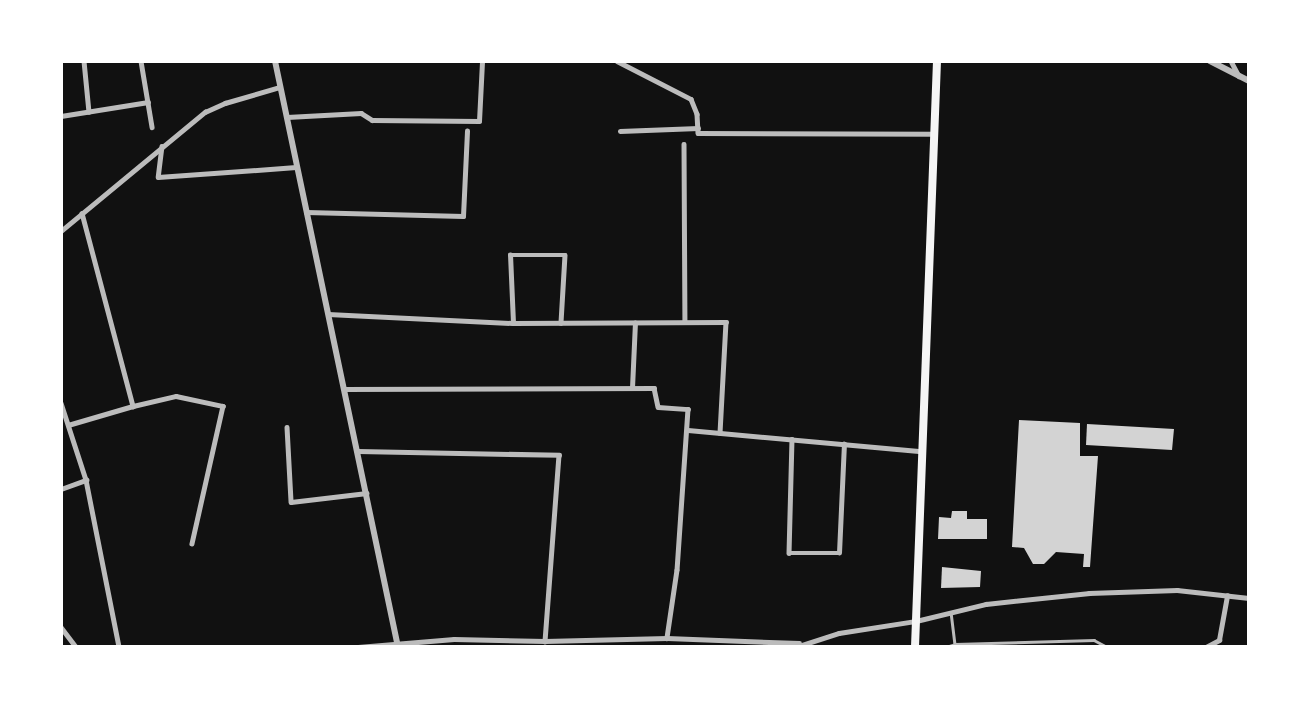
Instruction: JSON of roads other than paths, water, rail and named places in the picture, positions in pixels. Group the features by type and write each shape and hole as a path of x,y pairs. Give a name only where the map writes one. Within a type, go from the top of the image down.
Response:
{"highway":[{"path":"915,647 920,450 937,61"}],"street":[{"path":"83,61 89,112"},
{"path":"141,61 152,127"},
{"path":"275,61 397,645"},
{"path":"286,117 361,113 372,120 479,121 482,61"},
{"path":"617,61 691,99 698,133 934,134"},
{"path":"1210,61 1245,80"},
{"path":"1231,61 1245,80"},
{"path":"61,231 205,112 225,103 280,87"},
{"path":"61,116 148,102"},
{"path":"620,131 698,128"},
{"path":"305,212 463,216 467,131"},
{"path":"684,144 685,321"},
{"path":"162,145 158,177 296,167"},
{"path":"82,213 133,406"},
{"path":"513,323 510,255 565,255 561,323"},
{"path":"327,314 513,323 726,322 720,433"},
{"path":"632,388 635,323"},
{"path":"345,389 654,388 658,407 688,409 677,569 667,638"},
{"path":"68,425 176,396 223,406 192,544"},
{"path":"61,402 86,480 119,647"},
{"path":"287,427 291,502 366,492"},
{"path":"688,430 920,450"},
{"path":"792,439 789,553 839,553 844,444"},
{"path":"358,451 559,455 545,641"},
{"path":"61,489 86,480"},
{"path":"796,647 839,633 916,621 951,610 1089,593 1177,590 1249,598"},
{"path":"1206,647 1219,640 1227,596"},
{"path":"61,627 76,647"},
{"path":"358,647 454,639 545,641 667,638 804,643"}],"lane":[{"path":"951,610 955,643"},
{"path":"946,647 955,643 1094,640 1108,647"},
{"path":"1039,647 1040,641"}]}
